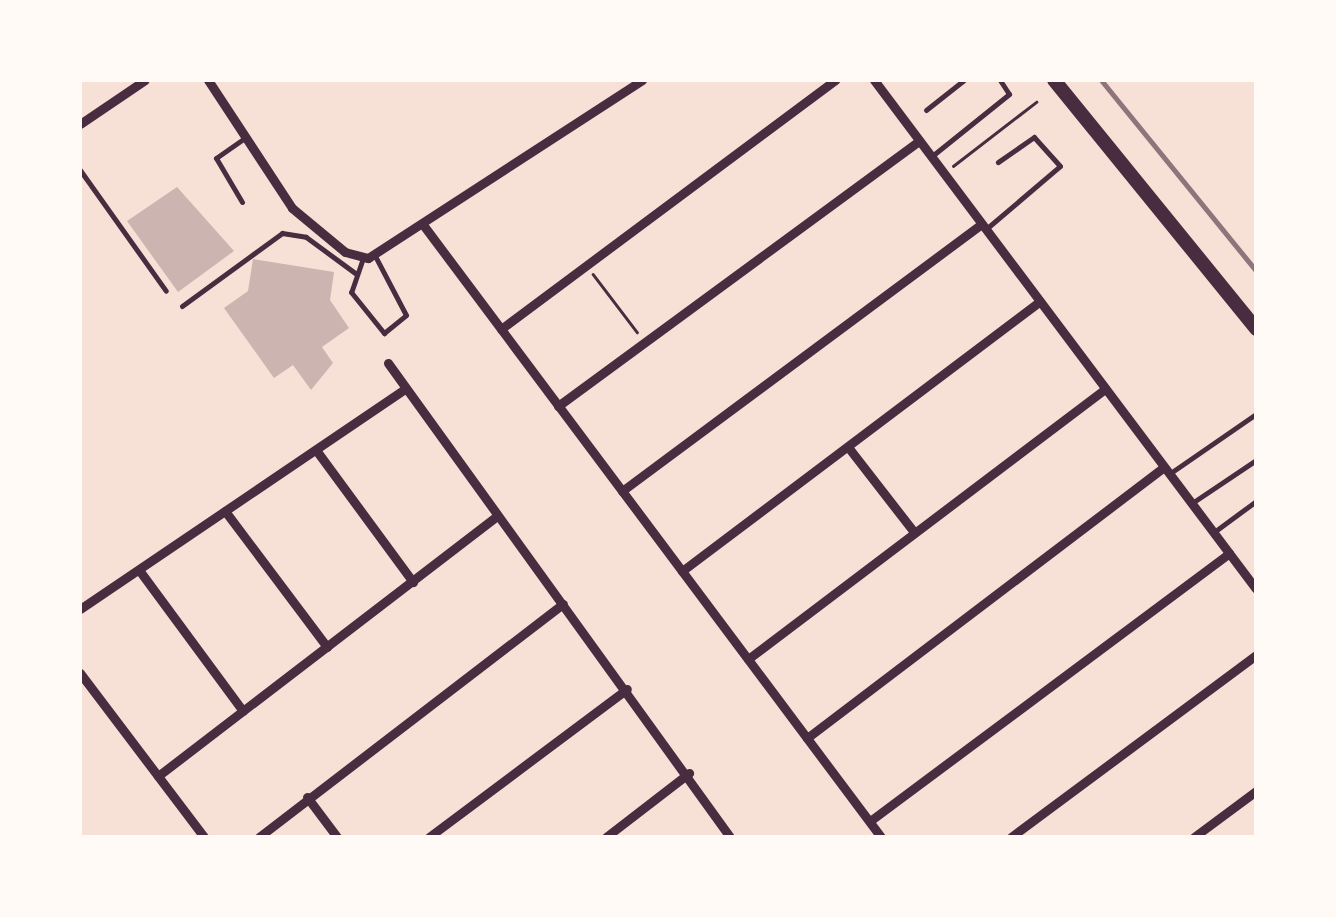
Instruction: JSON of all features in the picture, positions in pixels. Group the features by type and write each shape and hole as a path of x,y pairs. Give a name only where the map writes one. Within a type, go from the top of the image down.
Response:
{"main road":[{"path":"1054,80 1255,327"}],"street":[{"path":"80,124 145,80"},
{"path":"208,80 298,214 363,258 375,256 424,226 642,80"},
{"path":"501,329 835,80"},
{"path":"874,80 1256,589"},
{"path":"558,406 919,141"},
{"path":"424,226 882,837"},
{"path":"622,491 984,227"},
{"path":"682,571 1040,301"},
{"path":"388,363 403,390 689,773 730,837"},
{"path":"748,660 1105,388"},
{"path":"80,609 403,390"},
{"path":"848,446 914,532"},
{"path":"316,450 413,582"},
{"path":"807,738 1167,470"},
{"path":"226,511 327,647"},
{"path":"158,776 497,516"},
{"path":"870,822 1229,553"},
{"path":"139,570 243,711"},
{"path":"259,837 306,797 563,604"},
{"path":"1011,837 1256,656"},
{"path":"80,674 204,837"},
{"path":"429,837 626,689"},
{"path":"606,837 689,773"},
{"path":"1194,837 1256,791"},
{"path":"306,797 337,837"}],"lane":[{"path":"926,110 964,80"},
{"path":"932,156 1009,94 1000,80"},
{"path":"984,227 1060,166 1034,137 998,162"},
{"path":"242,202 216,158 244,138"},
{"path":"80,170 166,290"},
{"path":"182,306 282,233 306,237 356,273"},
{"path":"363,258 351,292 377,331 402,323 375,256"},
{"path":"1167,470 1256,414"},
{"path":"1192,503 1256,460"},
{"path":"1214,532 1256,501"}],"path":[{"path":"944,173 1036,102"},
{"path":"586,265 644,342"}],"building":[{"path":"177,187 234,251 178,292 127,221"},
{"path":"253,259 334,272 330,300 349,328 322,347 333,363 311,390 293,365 274,378 224,308 248,291"}],"railway":[{"path":"1101,80 1256,271"}]}
